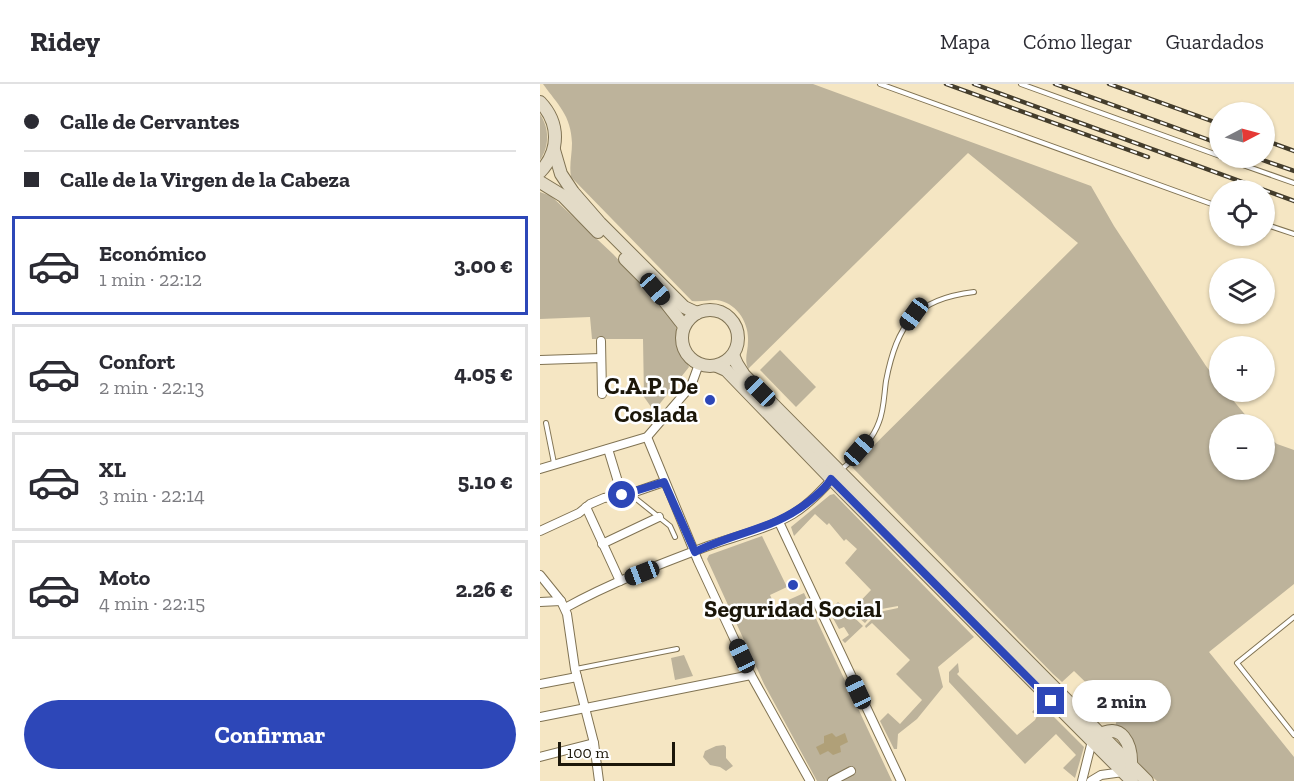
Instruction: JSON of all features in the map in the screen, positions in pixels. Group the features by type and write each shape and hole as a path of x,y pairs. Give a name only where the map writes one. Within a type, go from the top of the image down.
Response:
{"main road":[{"path":"540,102 554,122 556,136 554,150 540,172"},
{"path":"554,150 561,174 573,192 600,223 684,306 697,312"},
{"path":"540,183 563,196 655,289 684,326"},
{"path":"717,366 733,355 737,349 739,335 729,316 710,309 697,312 684,326 682,333 684,349 689,357 699,364 717,366 726,370 835,475 1129,773 1147,781"},
{"path":"733,355 744,375 835,475"}],"street":[{"path":"601,341 602,394"},
{"path":"540,360 601,358"},
{"path":"540,469 647,437 691,386 699,364"},
{"path":"647,437 664,482 751,675 810,781"},
{"path":"608,449 626,494"},
{"path":"540,602 563,604 779,522 799,510 827,487 835,475"},
{"path":"540,531 579,513 604,498 626,494 664,482"},
{"path":"586,507 620,581"},
{"path":"602,544 659,518"},
{"path":"779,522 901,781"},
{"path":"540,575 563,604 576,673 594,743 599,781"},
{"path":"540,684 576,673"},
{"path":"540,717 751,675"},
{"path":"1082,781 1096,738"},
{"path":"540,757 594,743"},
{"path":"832,781 851,771"},
{"path":"1091,781 1101,775 1129,773"}],"lane":[{"path":"880,84 1209,203"},
{"path":"1021,84 1209,153"},
{"path":"1252,168 1294,183"},
{"path":"1275,228 1294,234"},
{"path":"835,475 873,434 880,421 889,369 896,345 914,314 936,300 955,294 974,292"},
{"path":"546,423 555,465"},
{"path":"626,494 670,526 675,537"},
{"path":"1294,617 1237,663 1294,735"},
{"path":"576,673 677,649"}],"shaded area":[{"path":"543,84 813,84 1091,186 1114,226 1209,370 1209,402 1234,402 1245,414 1209,414 1209,480 1275,480 1275,442 1294,450 1294,584 1209,652 1294,757 1294,781 1157,781 1137,760 1132,737 1115,727 1117,719 1106,702 1074,671 1062,682 1053,674 852,467 1078,243 968,153 748,369 746,358 748,334 740,314 730,305 716,300 692,301 571,177 571,133 563,111"},
{"path":"540,114 545,125 547,143 540,160"},
{"path":"540,192 551,196 613,254 672,317 689,367 654,411 644,397 643,339 592,339 590,317 540,319"},
{"path":"780,350 816,387 796,407 760,370"},
{"path":"834,494 974,637 938,667 943,687 917,719 898,734 897,749 894,749 880,721 888,713 900,724 922,700 896,674 910,660 872,623 866,628 865,626 879,612 898,608 898,606 876,610 865,623 851,611 871,590 845,563 857,549 846,539 844,541 829,523 827,525 815,514 794,536 791,527"},
{"path":"762,536 787,587 770,595 775,606 804,593 892,781 817,781 764,684 707,559 709,555"},
{"path":"838,602 863,626 845,643 842,640 849,635 844,627 839,629 829,611"},
{"path":"684,655 693,676 675,680 671,658"},
{"path":"958,663 959,672 957,674 1017,735 1035,720 1037,716 1032,712 1040,703 1084,747 1075,778 1063,768 1076,755 1056,734 1025,764 949,682 949,672"},
{"path":"832,733 836,737 845,733 848,742 840,746 841,752 833,755 828,751 820,755 816,747 824,743 824,736"},
{"path":"724,745 726,758 733,766 726,771 710,765 703,757 705,751"}],"railway":[{"path":"946,84 1148,157"},
{"path":"974,84 1294,201"},
{"path":"1055,84 1209,140"},
{"path":"1109,84 1209,120"},
{"path":"1275,144 1294,151"},
{"path":"1275,164 1294,171"}],"place":[{"name":"C.A.P. De Coslada","path":"710,400"},
{"name":"Seguridad Social","path":"793,585"}],"route":[{"path":"622,495 664,482 695,552 779,522 799,510 827,487 831,479 1051,701"}]}
